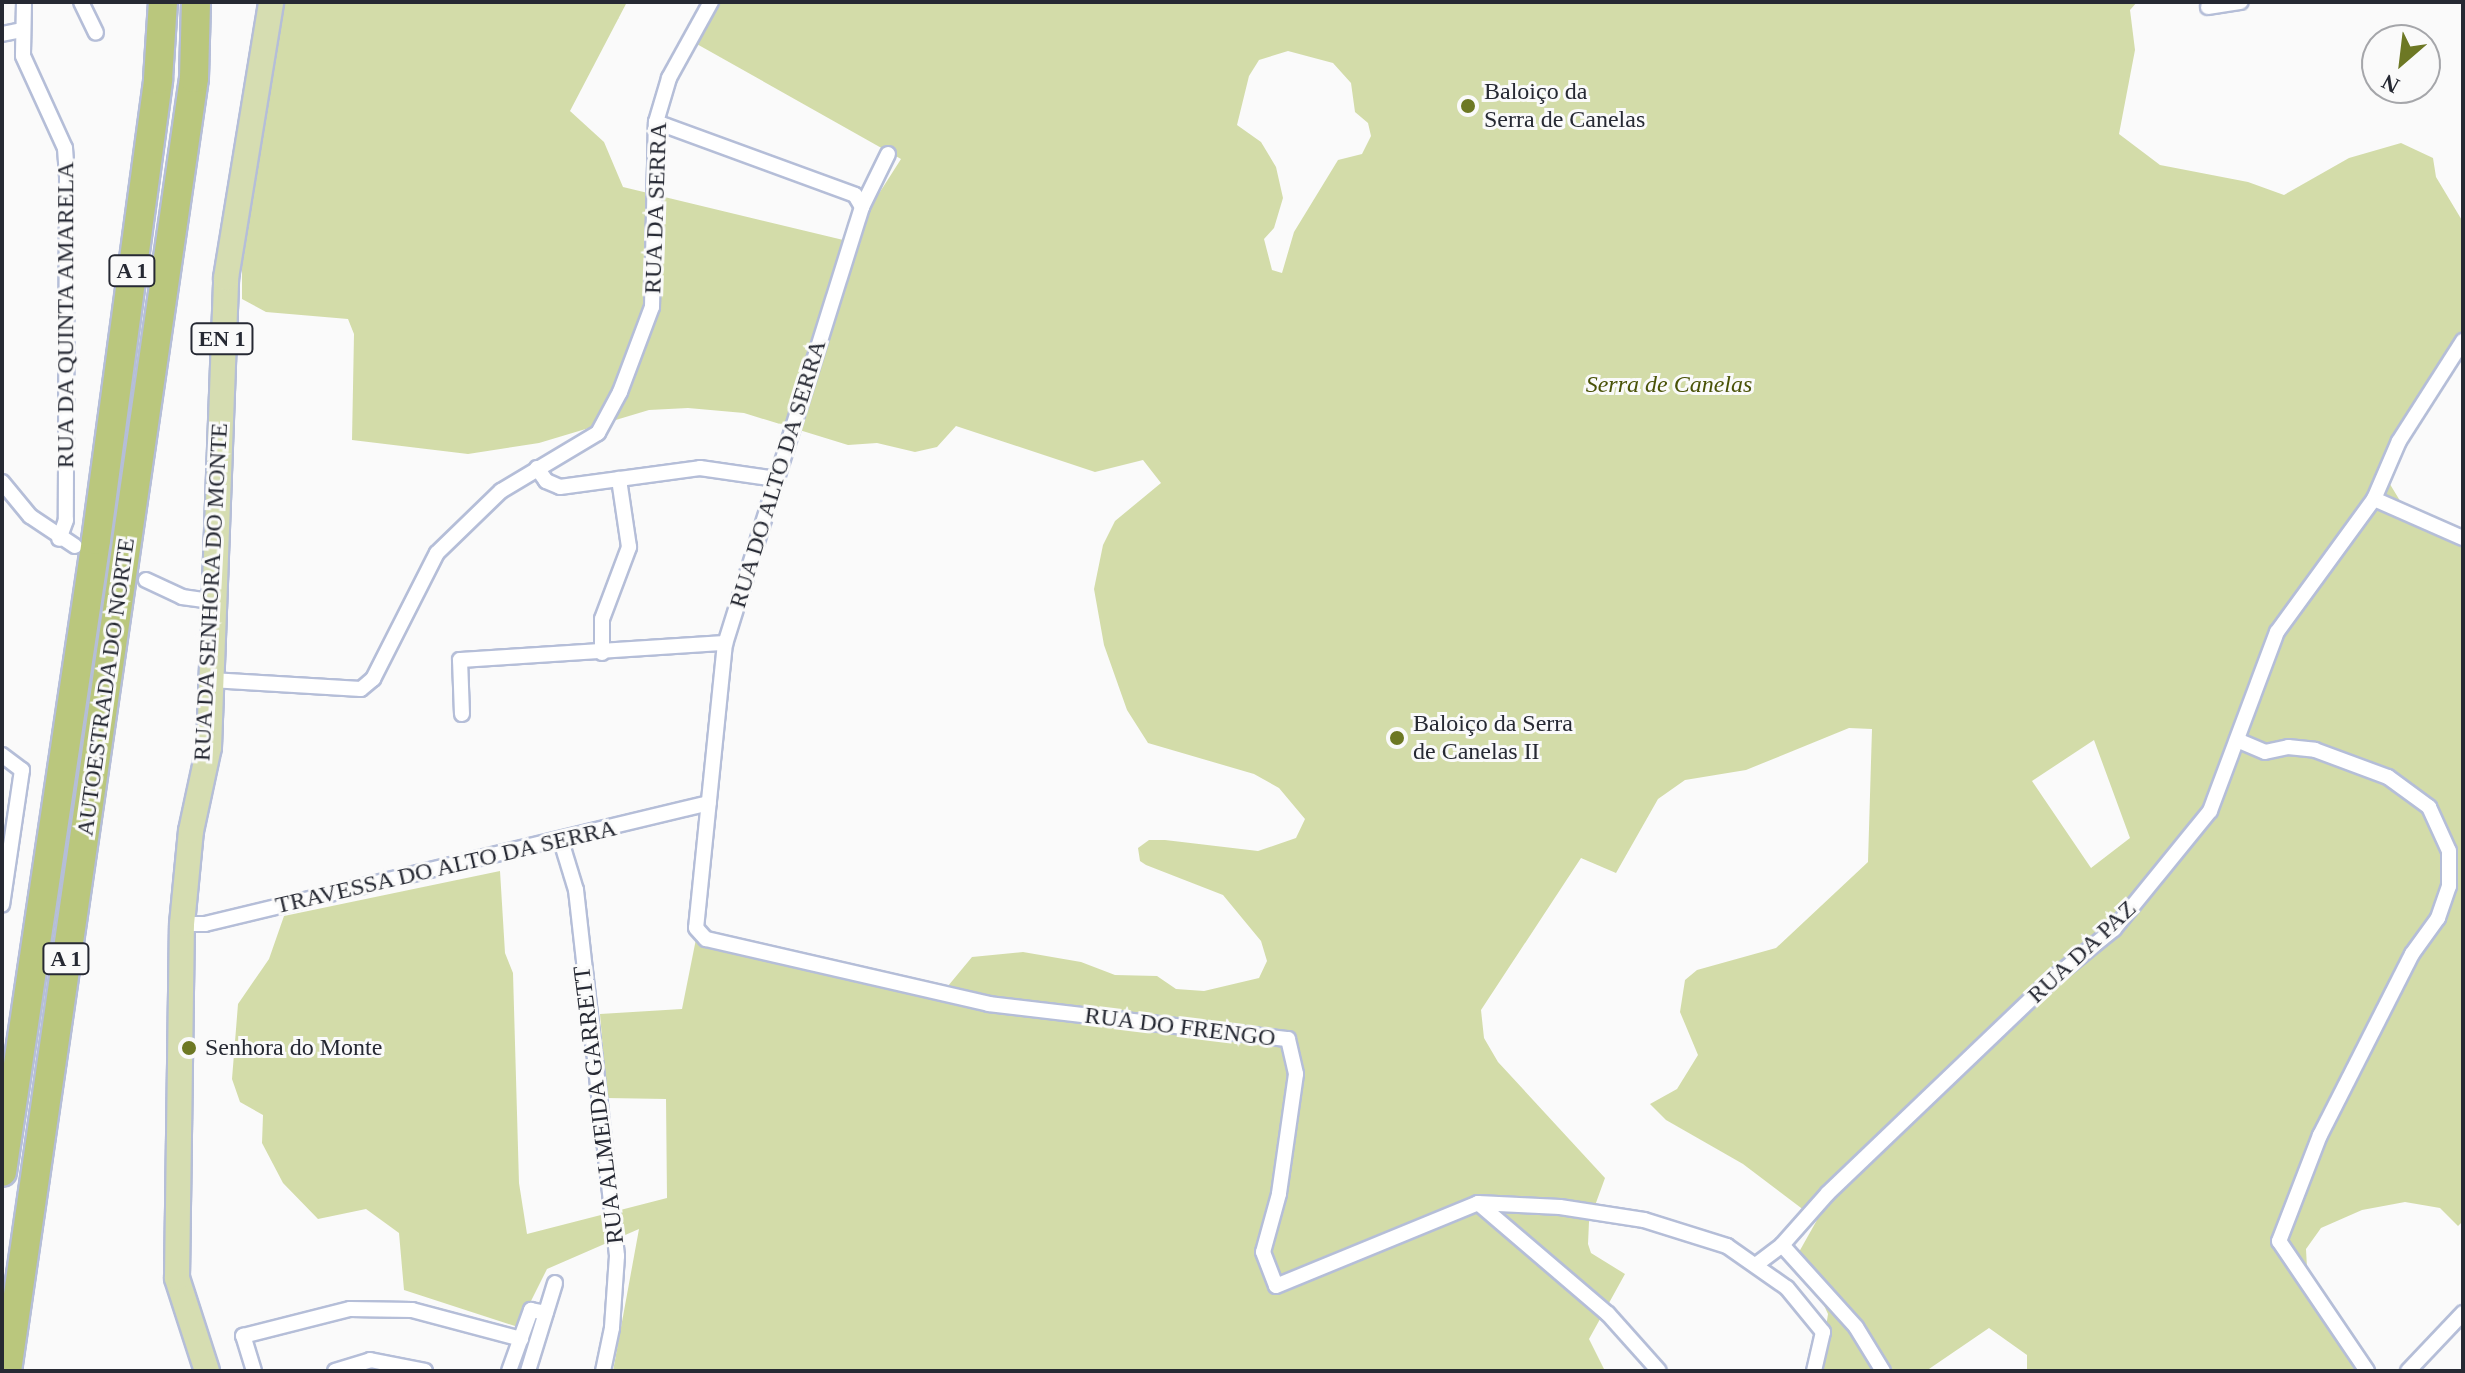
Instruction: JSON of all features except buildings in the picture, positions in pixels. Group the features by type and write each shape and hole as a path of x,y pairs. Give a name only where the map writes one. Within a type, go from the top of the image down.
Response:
{"highway":[{"name":"AUTOESTRADA DO NORTE","path":"2,1172 96,540 158,79 163,2"},
{"name":"AUTOESTRADA DO NORTE","path":"7,1371 194,78 196,2"},
{"path":"194,78 206,45 212,2"}],"main road":[{"name":"RUA DA SENHORA DO MONTE","path":"207,1371 177,1278 182,924 191,831 209,747 226,278 271,2"}],"street":[{"name":"RUA DA QUINTA AMARELA","path":"24,2 23,56 65,148 66,162 66,520 59,539"},
{"path":"81,2 96,33"},
{"name":"RUA DA SERRA","path":"211,680 361,689 373,679 437,553 501,491 598,433 620,392 652,307 656,122 669,78 711,2"},
{"path":"2208,7 2241,2"},
{"path":"2,34 23,30"},
{"path":"656,122 855,195 862,207"},
{"name":"RUA DO ALTO DA SERRA","path":"709,803 725,643 862,207 888,154"},
{"name":"RUA DA PAZ","path":"1757,1264 1782,1245 1828,1193 2051,980 2114,929 2210,811 2277,632 2374,499 2399,441 2463,341"},
{"path":"537,468 546,481 560,487 700,468 776,479"},
{"path":"602,653 602,619 629,547 619,479"},
{"path":"2,482 30,516 59,539 75,546"},
{"path":"2374,499 2463,538"},
{"path":"146,580 182,597 212,601"},
{"path":"462,714 460,660 725,643"},
{"path":"2237,740 2265,752 2288,747 2315,750 2388,777 2429,807 2449,851 2449,886 2438,918 2412,954 2320,1135 2279,1241 2367,1371"},
{"path":"2,755 22,770 2,905"},
{"name":"TRAVESSA DO ALTO DA SERRA","path":"182,924 205,924 561,841 709,803"},
{"name":"RUA DO FRENGO","path":"709,803 696,928 706,939 989,1004 1288,1039 1296,1074 1279,1194 1263,1252 1276,1286 1478,1203 1560,1207 1644,1220 1727,1246 1757,1264 1787,1288 1823,1332 1814,1371"},
{"name":"RUA ALMEIDA GARRETT","path":"561,841 576,890 617,1256 612,1328 603,1371"},
{"path":"1478,1203 1608,1314 1650,1365 1659,1371"},
{"path":"1782,1245 1856,1327 1883,1371"},
{"path":"528,1371 555,1283"},
{"path":"254,1371 243,1336 350,1309 412,1310 466,1320 521,1339"},
{"path":"509,1371 531,1310 546,1313"},
{"path":"2408,1371 2463,1313"},
{"path":"335,1371 370,1360 425,1371"}],"green space":[{"name":"Serra de Canelas","path":"282,2 627,2 570,111 604,142 623,187 860,244 871,206 901,159 695,43 710,2 2137,2 2130,10 2135,50 2119,134 2160,165 2248,182 2284,195 2349,158 2401,143 2433,158 2436,177 2463,222 2463,343 2385,476 2405,509 2463,534 2463,1221 2458,1226 2440,1208 2405,1202 2362,1210 2321,1228 2306,1249 2307,1268 2359,1371 2027,1371 2027,1355 1989,1328 1926,1371 1819,1371 1828,1314 1799,1252 1817,1220 1743,1164 1666,1120 1650,1104 1677,1089 1698,1055 1680,1012 1685,980 1697,970 1776,948 1868,862 1872,729 1849,728 1746,770 1685,780 1658,799 1616,873 1581,858 1481,1010 1484,1038 1498,1062 1605,1178 1589,1222 1588,1244 1591,1253 1625,1274 1589,1339 1605,1371 613,1371 639,1229 547,1269 518,1327 404,1290 399,1233 366,1209 318,1219 283,1183 262,1143 263,1115 240,1102 232,1079 238,1004 269,959 284,916 500,871 505,953 513,973 519,1183 527,1234 667,1198 666,1099 607,1098 600,1014 682,1009 699,924 708,933 948,986 972,957 1023,952 1081,962 1115,975 1157,976 1176,989 1204,991 1259,978 1267,961 1261,941 1223,895 1146,865 1140,861 1138,848 1149,840 1165,840 1258,851 1296,838 1305,819 1279,788 1254,774 1148,743 1127,710 1104,645 1094,589 1103,545 1115,521 1161,483 1143,460 1095,472 956,426 937,447 915,452 877,443 848,445 744,413 688,408 649,410 539,443 468,454 352,440 354,334 348,319 266,312 242,299 242,227","holes":["1288,51 1333,63 1351,83 1355,112 1368,123 1371,136 1362,154 1338,160 1294,232 1282,273 1272,270 1264,239 1274,228 1283,198 1276,167 1261,142 1237,125 1249,76 1259,60","2094,740 2130,838 2091,868 2032,781"]}],"place":[{"name":"Baloiço da Serra de Canelas","path":"1468,106"},
{"name":"Baloiço da Serra de Canelas II","path":"1397,738"},
{"name":"Senhora do Monte","path":"189,1048"}]}
